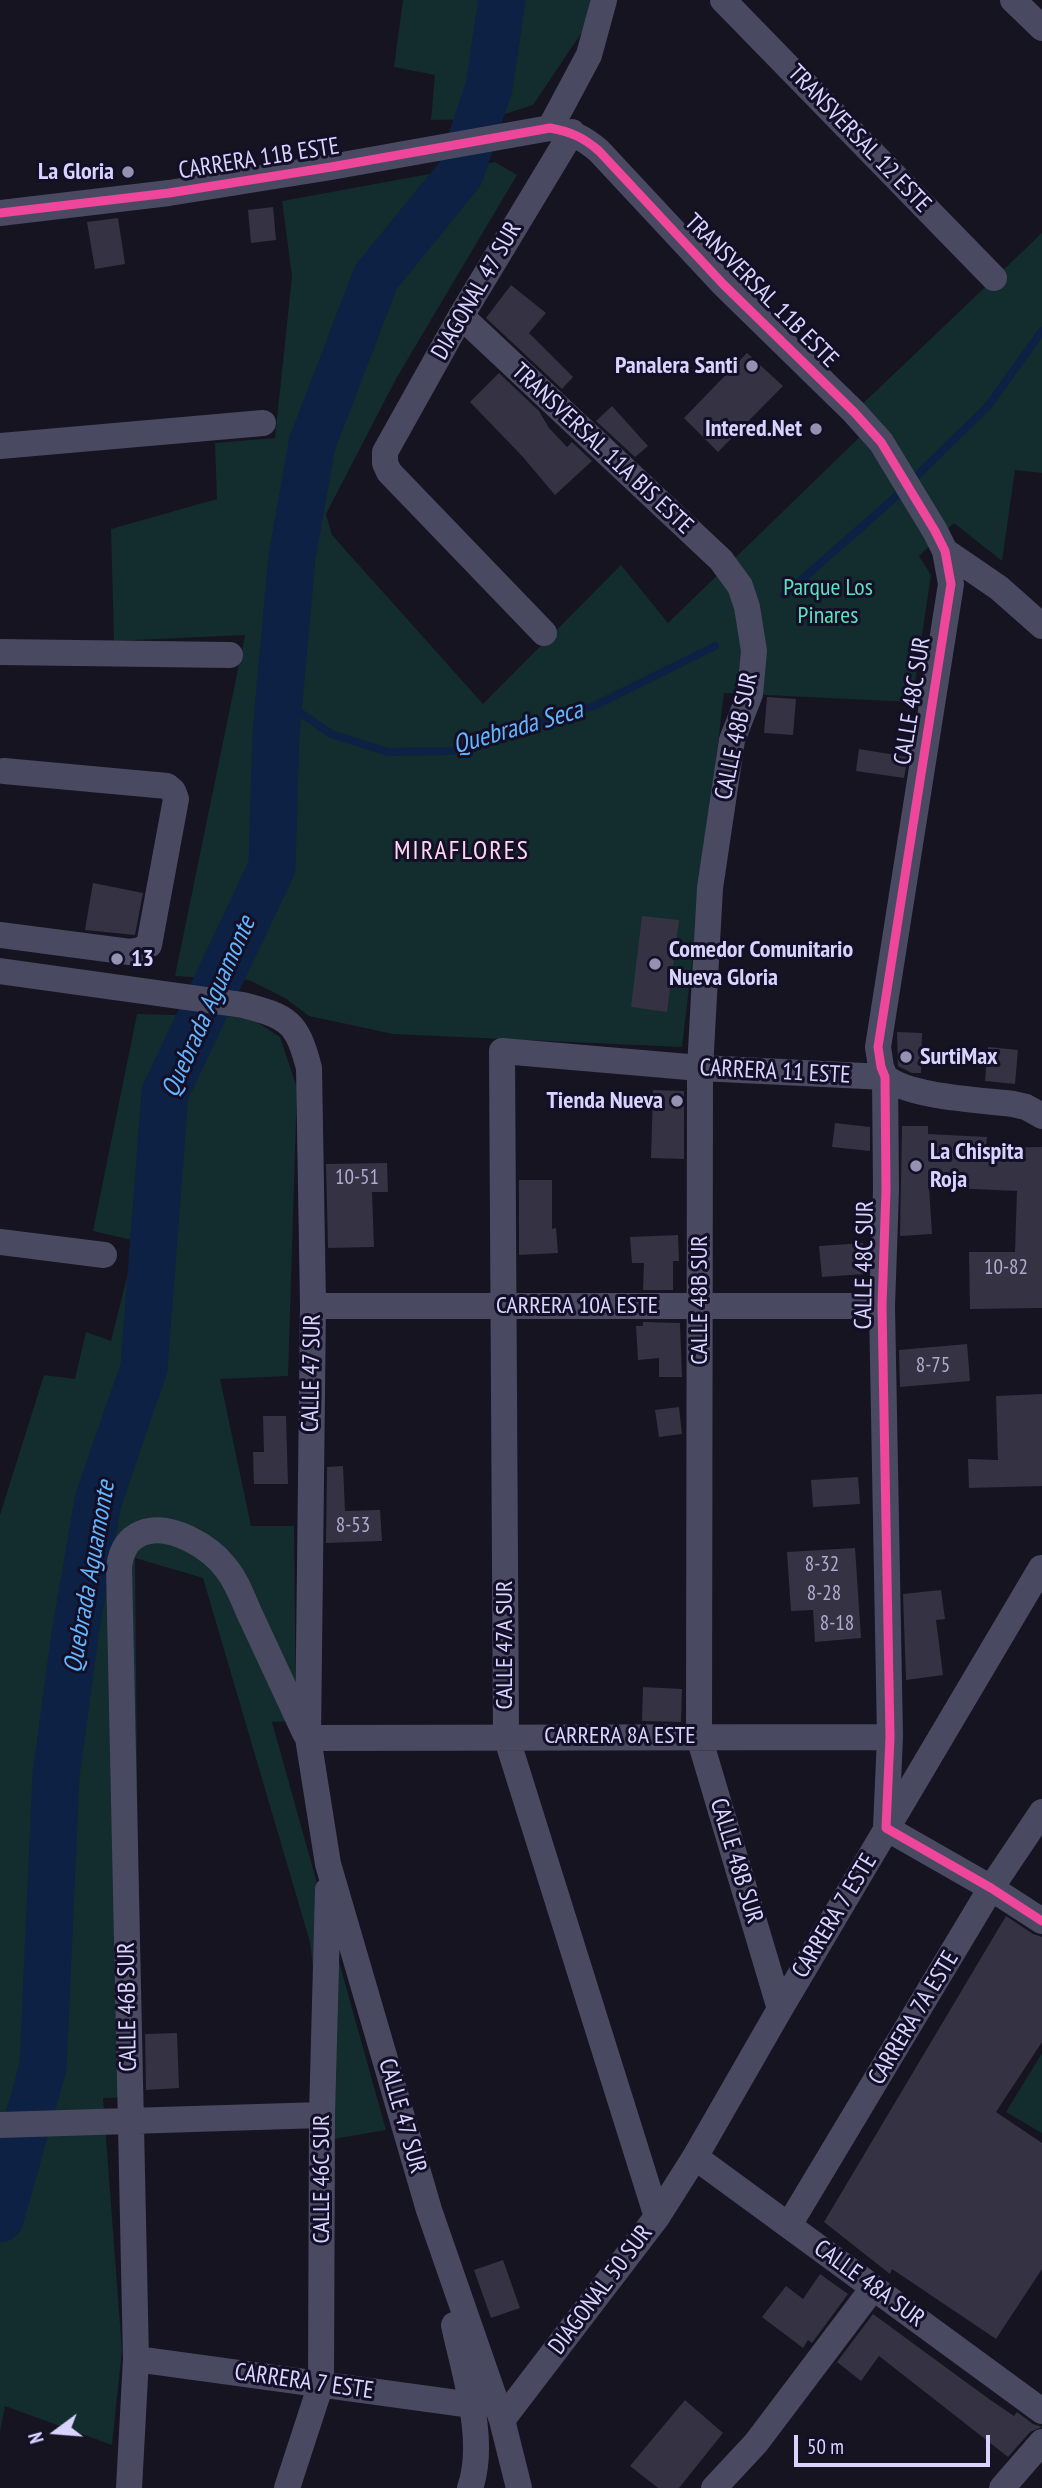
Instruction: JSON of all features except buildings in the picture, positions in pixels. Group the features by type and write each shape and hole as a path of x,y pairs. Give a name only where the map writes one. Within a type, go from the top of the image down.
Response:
{"street":[{"name":"DIAGONAL 47 SUR","path":"544,633 388,472 385,452 561,130 589,55 604,0"},
{"name":"TRANSVERSAL 12 ESTE","path":"723,0 994,278"},
{"path":"1013,0 1042,28"},
{"name":"CARRERA 11B ESTE","path":"0,214 169,193 523,132 561,130"},
{"name":"TRANSVERSAL 11B ESTE","path":"561,130 587,140 599,151 723,284 854,412 881,442 940,541 999,587 1042,626"},
{"name":"TRANSVERSAL 11A BIS ESTE","path":"461,316 721,561 740,586"},
{"path":"0,446 263,423"},
{"name":"CALLE 48C SUR","path":"887,1828 890,1737 883,1306 885,1077 879,1056 879,1038 951,583 950,569 940,541"},
{"name":"CALLE 48B SUR","path":"740,586 752,629 753,673 750,694 732,740 710,888 700,1068 699,1737 780,2009"},
{"path":"0,652 230,655"},
{"path":"0,935 130,952 149,945 176,799 167,786 4,771"},
{"name":"CALLE 47 SUR","path":"0,971 243,1004 281,1017 296,1028 309,1068 313,1306 308,1738 328,1864 429,2210 502,2420 519,2488"},
{"name":"CARRERA 11 ESTE","path":"502,1051 700,1068 885,1077 901,1087 1013,1104 1026,1107 1042,1116"},
{"name":"CALLE 47A SUR","path":"502,1051 506,1736 656,2217"},
{"path":"0,1242 104,1255"},
{"name":"CARRERA 10A ESTE","path":"313,1306 883,1306"},
{"name":"CALLE 47 SUR","path":"140,1534 156,1531 188,1538 202,1545 226,1568 243,1596 308,1738"},
{"name":"CALLE 46B SUR","path":"129,2488 136,2359 119,1567 126,1545 140,1534"},
{"name":"CARRERA 7 ESTE","path":"695,2157 1041,1568"},
{"name":"CARRERA 8A ESTE","path":"308,1738 890,1737"},
{"name":"CARRERA 7A ESTE","path":"789,2225 991,1888 1042,1812"},
{"path":"887,1828 1042,1921"},
{"name":"CALLE 46C SUR","path":"287,2488 321,2384 322,2115 328,1864"},
{"path":"0,2125 322,2115"},
{"name":"DIAGONAL 50 SUR","path":"502,2420 656,2217 695,2157"},
{"name":"CALLE 48A SUR","path":"695,2157 1042,2411"},
{"path":"429,2210 471,2405 476,2459 475,2476 470,2488"},
{"path":"714,2488 756,2444 873,2288"},
{"name":"CARRERA 7 ESTE","path":"136,2359 471,2405"},
{"path":"1002,2488 1042,2442"}],"green space":[{"path":"403,0 590,0 588,23 533,105 489,119 431,120 435,75 394,67"},
{"name":"Parque Los Pinares","path":"495,162 517,175 397,377 326,514 332,535 483,704 621,565 668,623 869,428 854,412 1042,233 1042,473 1015,470 1002,561 954,523 919,556 931,575 912,702 724,693 682,1047 393,1034 309,1016 285,998 249,980 175,976 245,635 114,641 111,529 217,499 215,443 275,438 292,276 282,201"},
{"path":"137,1014 249,1017 280,1037 297,1088 288,1376 220,1379 251,1526 294,1526 296,1721 272,1722 386,2130 333,2139 310,1942 203,1578 135,1558 140,2097 103,2098 122,2351 112,2445 5,2406 0,2432 0,1515 44,1375 75,1379 86,1332 111,1341 136,1241 93,1231"},
{"path":"1042,2053 1042,2133 1006,2112"}],"waterway":[{"name":"Quebrada Aguamonte","path":"0,2219 43,2067 56,1775 75,1635 98,1501 144,1368 165,1093 272,867 276,733 292,557 312,444 376,277 460,174 489,87 502,0"},
{"name":"Quebrada Seca","path":"784,595 890,502 988,406 1042,331"},
{"name":"Quebrada Seca","path":"279,698 331,734 388,752 452,751 594,706 715,646"}],"cycle path":[{"path":"0,213 169,193 550,128 564,131 599,151 723,284 854,412 881,442 945,551 951,584 878,1047 885,1077 886,1190 882,1306 890,1737 886,1828 991,1888 1042,1921"}],"place":[{"name":"La Gloria","path":"128,172"},
{"name":"Panalera Santi","path":"752,366"},
{"name":"Intered.Net","path":"816,429"},
{"name":"13","path":"117,959"},
{"name":"Comedor Comunitario Nueva Gloria","path":"655,964"},
{"name":"SurtiMax","path":"906,1057"},
{"name":"Tienda Nueva","path":"677,1101"},
{"name":"La Chispita Roja","path":"916,1166"}],"district":[{"name":"MIRAFLORES","path":"462,852"}]}
